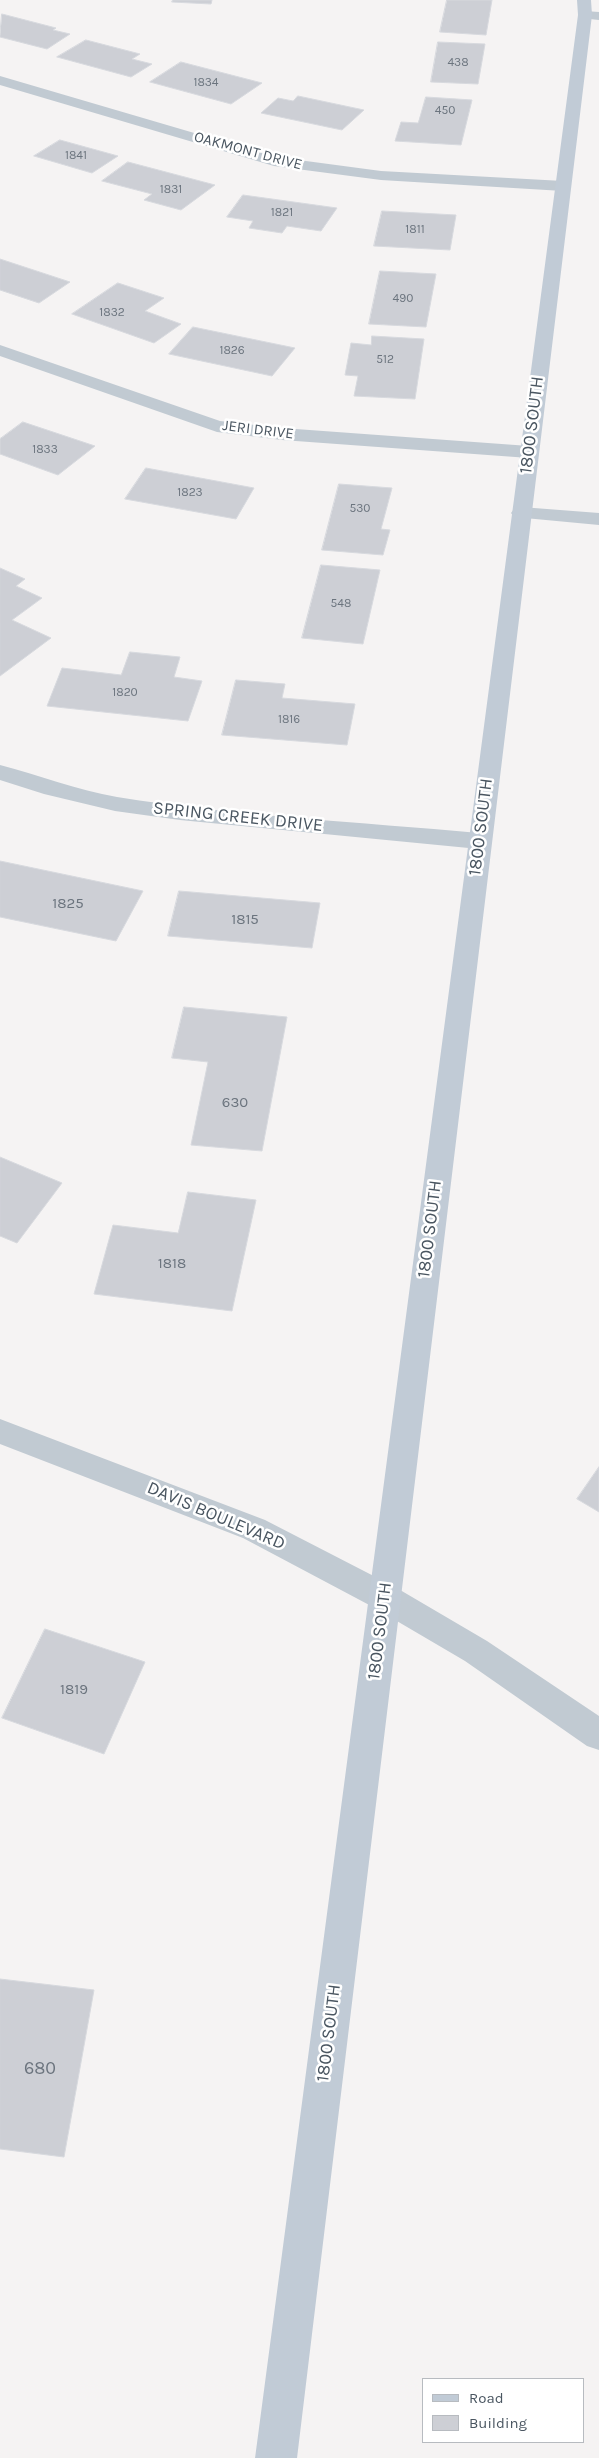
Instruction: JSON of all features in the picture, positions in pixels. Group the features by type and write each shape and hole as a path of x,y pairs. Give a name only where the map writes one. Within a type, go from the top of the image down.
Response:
{"main road":[{"name":"1800 SOUTH","path":"276,2458 521,512 563,186 589,10"}],"street":[{"name":"OAKMONT DRIVE","path":"0,80 274,161 357,173 563,186"},
{"name":"JERI DRIVE","path":"0,350 217,426 282,434 529,452"},
{"path":"521,512 599,519"},
{"name":"SPRING CREEK DRIVE","path":"0,772 52,789 134,806 190,814 479,841"},
{"name":"DAVIS BOULEVARD","path":"0,1431 254,1529 384,1597 476,1651 599,1735"}],"building":[{"path":"173,0 212,0 211,4 172,2"},
{"path":"447,0 492,0 486,35 440,32"},
{"path":"2,14 56,28 53,30 70,34 47,49 0,37"},
{"path":"86,40 140,54 132,59 152,64 131,77 57,57"},
{"path":"438,42 485,44 478,84 431,82"},
{"path":"181,62 262,83 231,104 150,82"},
{"path":"298,96 364,110 342,130 261,113 278,98 293,101"},
{"path":"426,97 472,100 461,145 395,141 401,122 418,123"},
{"path":"60,140 118,156 92,173 34,156"},
{"path":"128,162 215,185 181,210 144,200 152,194 102,181"},
{"path":"243,195 337,208 321,231 287,226 282,233 249,228 253,221 227,217"},
{"path":"382,211 456,215 450,250 374,246"},
{"path":"0,259 70,282 39,303 0,290"},
{"path":"380,271 436,274 426,327 369,324"},
{"path":"118,283 164,298 145,311 181,324 154,343 72,314"},
{"path":"193,327 295,348 272,376 169,354"},
{"path":"372,336 424,339 415,399 354,396 358,376 345,375 351,343 371,345"},
{"path":"23,422 95,446 58,475 0,454 0,439"},
{"path":"146,468 254,488 236,519 125,499"},
{"path":"339,484 392,488 381,529 390,530 383,555 322,550"},
{"path":"321,565 380,570 363,644 302,638"},
{"path":"0,568 25,579 16,586 42,598 12,620 51,638 0,676"},
{"path":"130,652 180,657 174,677 202,681 188,721 47,706 62,668 121,675"},
{"path":"236,680 285,684 282,698 355,704 347,745 222,735"},
{"path":"0,861 143,891 116,941 0,917"},
{"path":"179,891 320,903 312,948 168,936"},
{"path":"184,1007 287,1017 262,1151 191,1145 208,1062 172,1058"},
{"path":"0,1157 62,1183 17,1243 0,1236"},
{"path":"188,1192 256,1200 232,1311 94,1294 113,1225 178,1233"},
{"path":"599,1467 599,1512 577,1499"},
{"path":"45,1629 145,1662 104,1754 2,1718"},
{"path":"0,1979 94,1990 64,2157 0,2149"}]}
